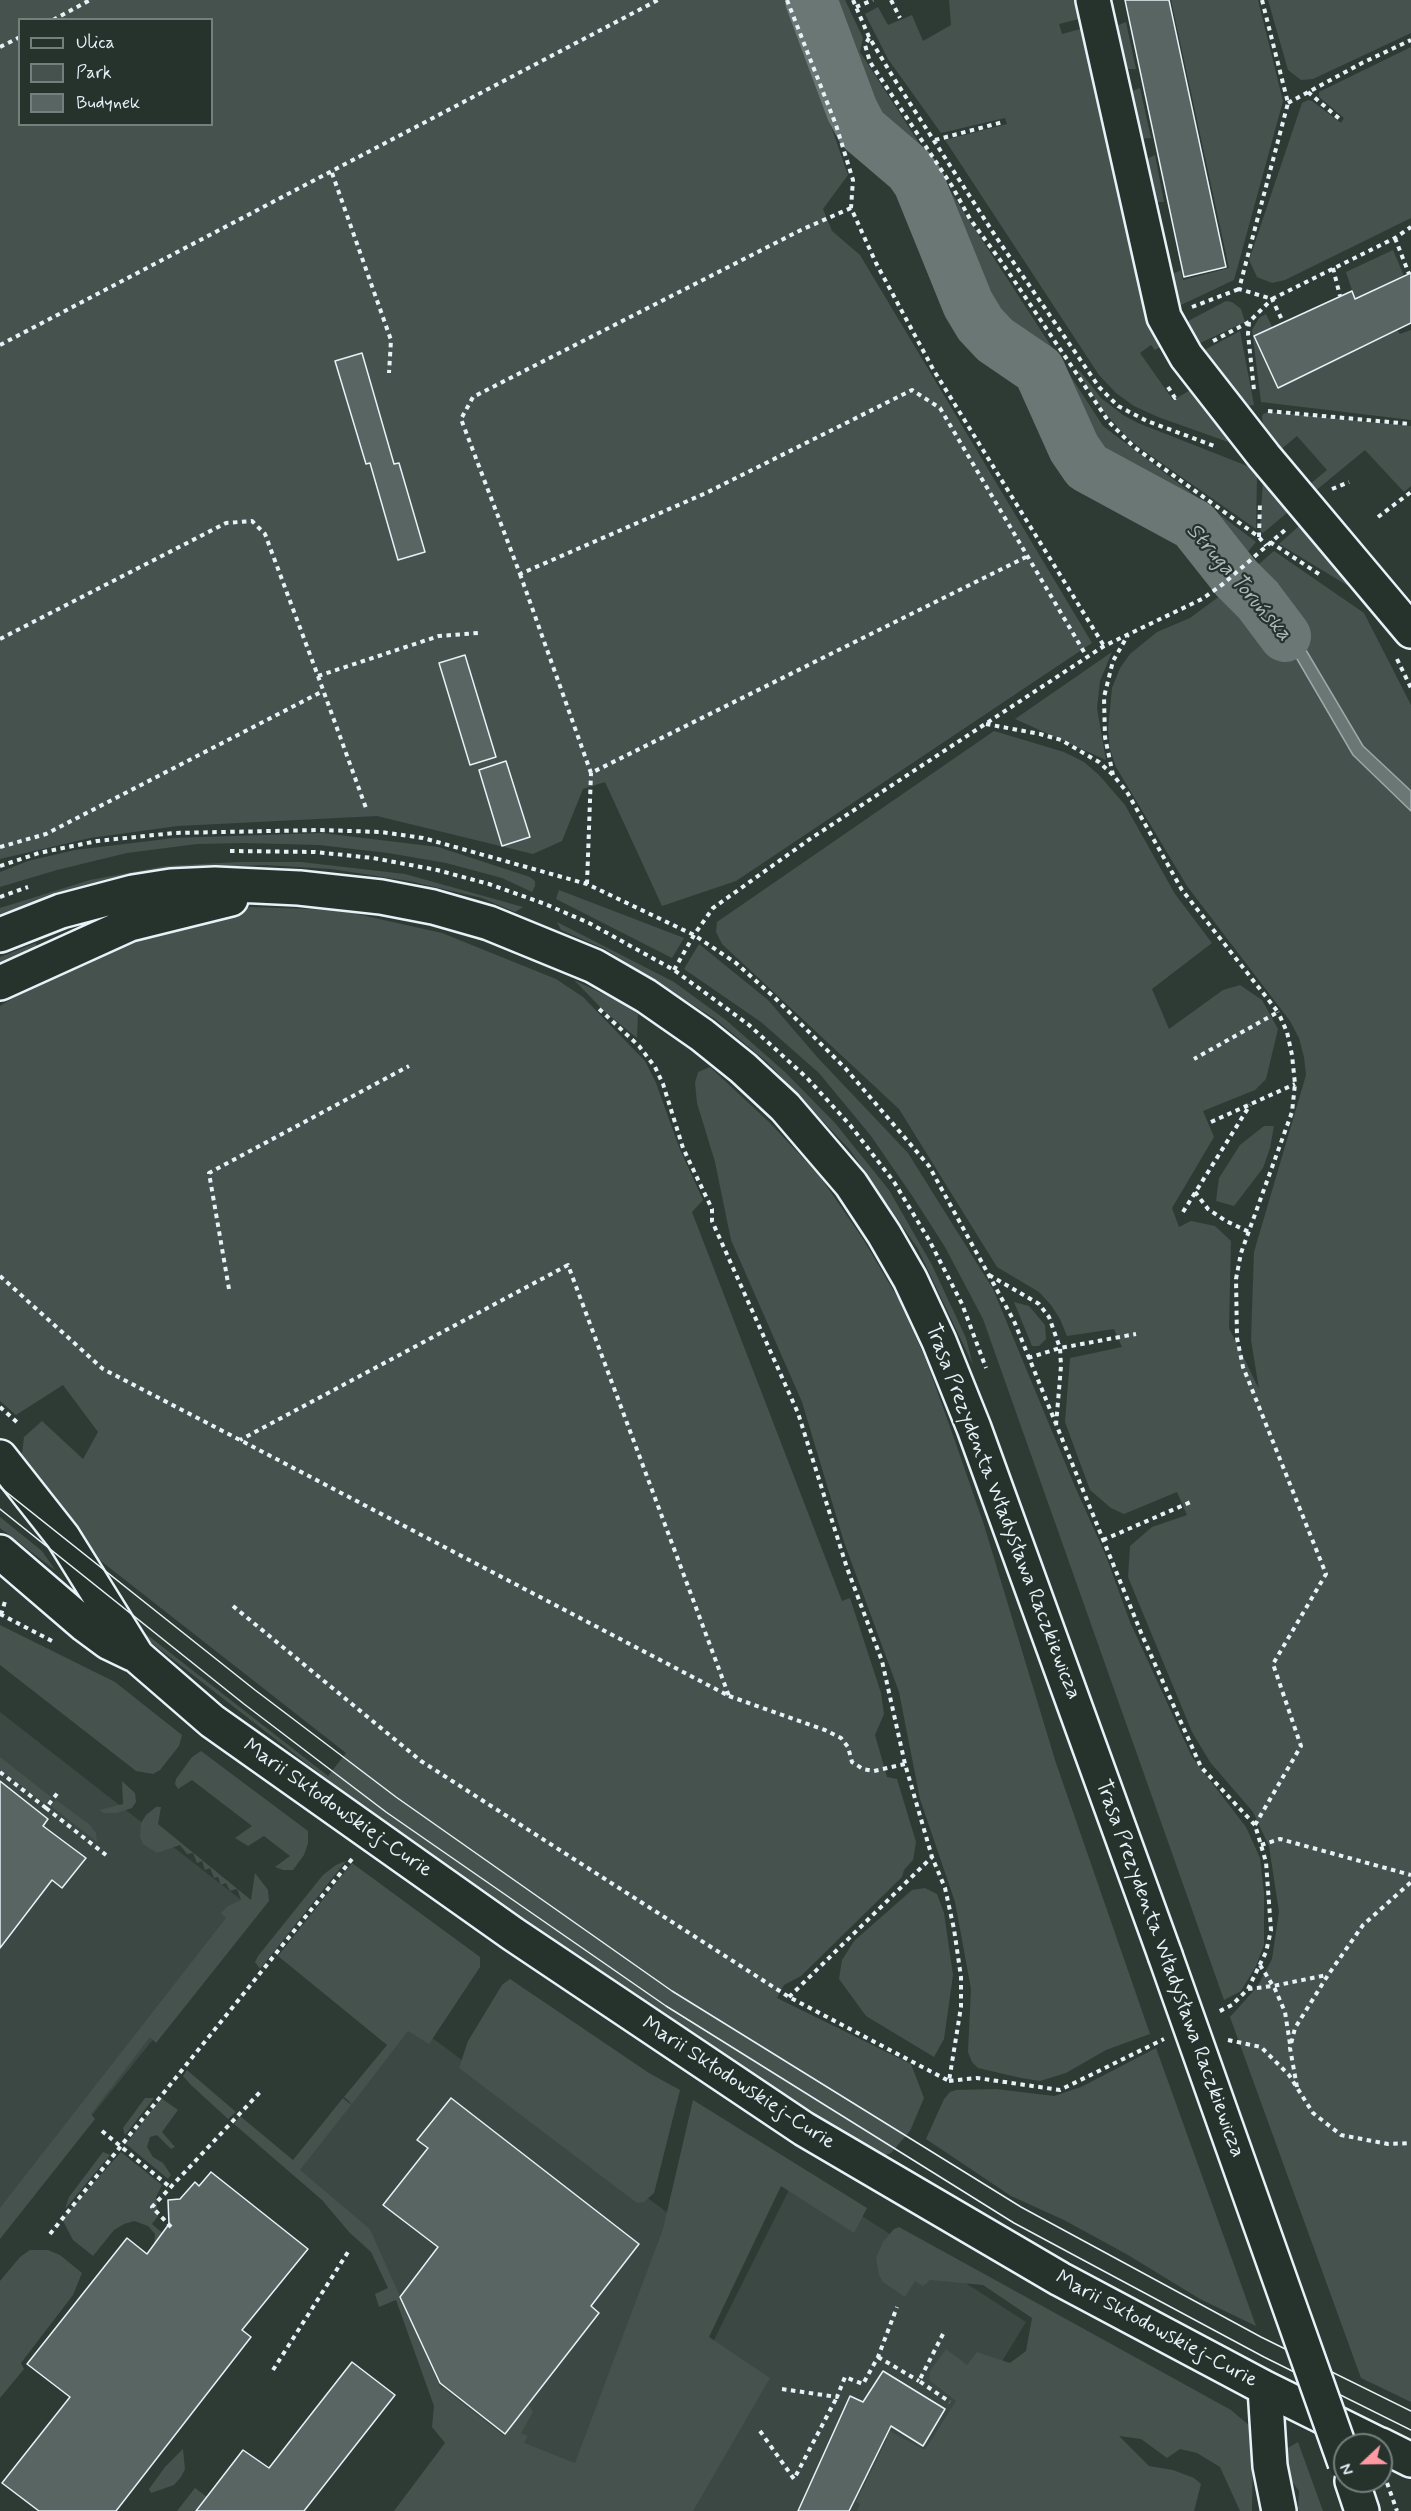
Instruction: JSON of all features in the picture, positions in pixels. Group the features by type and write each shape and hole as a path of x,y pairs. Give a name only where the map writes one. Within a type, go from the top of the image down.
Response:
{"street":[{"path":"1093,0 1164,317 1186,356 1308,510 1404,645"},
{"name":"Trasa Prezydenta Władysława Raczkiewicza","path":"0,935 61,911 133,892 171,886 215,884 298,888 381,897 433,907 489,923 594,966 646,996 702,1035 785,1107 817,1142 851,1184 910,1279 939,1341 974,1428 1165,1955 1334,2433"},
{"name":"Trasa Prezydenta Władysława Raczkiewicza","path":"0,983 130,924 226,900 298,888"},
{"name":"Marii Skłodowskiej-Curie","path":"0,1457 63,1537 137,1656"},
{"name":"Marii Skłodowskiej-Curie","path":"0,1552 85,1625 108,1642 137,1656 212,1721 644,2024 804,2129 1060,2279 1265,2388 1357,2433"},
{"path":"1265,2388 1270,2466 1279,2511"},
{"name":"Marii Skłodowskiej-Curie","path":"1393,2451 1411,2460"},
{"path":"1356,2493 1362,2511"}],"path":[{"path":"57,18 90,0"},
{"path":"0,345 658,0"},
{"path":"787,0 836,125 853,180 851,208 876,263 933,369 1104,646"},
{"path":"853,0 869,37 934,140 996,237 1099,387 1118,405 1147,421 1224,450"},
{"path":"856,7 873,0"},
{"path":"891,0 900,18"},
{"path":"1239,290 1288,103 1262,0"},
{"path":"869,37 865,45 870,62 952,186 970,219 1003,264 1109,422 1134,447 1258,537 1266,546"},
{"path":"0,47 18,38"},
{"path":"1288,103 1362,63 1411,40"},
{"path":"1308,92 1342,122"},
{"path":"934,140 1003,122"},
{"path":"332,172 391,340 389,374"},
{"path":"587,884 591,773 520,574 460,419 473,397 801,230 851,208"},
{"path":"1186,356 1249,322 1272,299 1410,230"},
{"path":"1395,238 1409,274"},
{"path":"1333,267 1340,296"},
{"path":"1164,317 1239,290 1272,299 1283,322"},
{"path":"520,574 706,493 912,390 940,408 1087,657"},
{"path":"1257,410 1411,424"},
{"path":"1378,517 1411,492"},
{"path":"1258,537 1260,493"},
{"path":"674,970 694,934 713,908 810,839 1104,646 1202,599 1223,584 1308,510"},
{"path":"0,639 226,523 252,521 265,534 366,808"},
{"path":"591,773 1026,557"},
{"path":"318,676 439,636 478,633"},
{"path":"1113,775 1105,737 1104,697 1113,661 1129,634"},
{"path":"1404,645 1411,688"},
{"path":"0,847 46,834 323,691"},
{"path":"986,724 1061,740 1098,762 1113,775 1126,792 1182,890 1278,1012 1287,1032 1295,1084 1292,1112 1241,1253 1236,1280 1237,1338 1243,1367 1326,1574 1273,1664 1301,1746 1255,1825"},
{"path":"0,866 39,853 97,841 174,833 320,830 381,832 423,838 587,884 694,934"},
{"path":"229,851 315,852 373,858 458,876 545,904 589,923 674,970 749,1025 807,1078 850,1125 894,1182 929,1240 962,1304 986,1369"},
{"path":"0,897 37,885"},
{"path":"232,1606 421,1761 789,1997 949,2081 961,2007 961,1977 945,1888 932,1857 905,1764 882,1660 847,1568 798,1413 712,1221 712,1209 683,1148 663,1084 655,1067 639,1046 592,1002"},
{"path":"1194,1059 1278,1012"},
{"path":"229,1289 209,1173 409,1065"},
{"path":"1211,1122 1295,1084"},
{"path":"1183,1212 1250,1105"},
{"path":"1195,1192 1208,1209 1249,1232"},
{"path":"240,1440 568,1265 729,1696"},
{"path":"988,1274 1039,1304 1049,1317 1060,1348 1061,1366 1056,1426"},
{"path":"0,1276 103,1369 729,1696 841,1738 848,1747 852,1762 863,1769 874,1771 905,1764"},
{"path":"1028,1358 1060,1348 1136,1334"},
{"path":"0,1407 19,1424"},
{"path":"1103,1540 1193,1501"},
{"path":"0,1593 6,1598 1,1615"},
{"path":"0,1772 106,1855"},
{"path":"46,1808 59,1791"},
{"path":"1261,1845 1280,1839 1411,1875"},
{"path":"50,2234 358,1851"},
{"path":"789,1997 932,1857"},
{"path":"1290,2048 1295,2028 1328,1974 1363,1925 1411,1882"},
{"path":"1260,1965 1274,1986 1285,2012 1298,2089"},
{"path":"1248,1989 1274,1986 1328,1974"},
{"path":"1226,2040 1261,2047 1289,2075 1313,2113 1341,2135 1388,2144 1411,2143"},
{"path":"171,2228 152,2207 262,2090"},
{"path":"102,2132 170,2187"},
{"path":"273,2370 348,2252"},
{"path":"760,2431 794,2479 845,2377 863,2384 878,2357 897,2307"},
{"path":"919,2381 943,2334"},
{"path":"878,2357 950,2402"},
{"path":"782,2389 837,2397"},
{"path":"1391,2493 1397,2511"}],"shaded area":[{"path":"0,1712 258,1913 0,2230"},
{"path":"412,2023 672,2216 578,2470 505,2447 437,2393 370,2229 297,2170"},
{"path":"797,2174 1026,2322 911,2511 623,2511 670,2428"}],"green space":[{"path":"0,0 787,0 848,175 823,209 832,231 860,255 1092,643 736,881 662,906 605,782 583,789 562,841 533,854 377,816 178,826 90,838 0,859"},
{"path":"815,0 845,0 863,38 860,52 1103,426 1256,542 1242,559 1194,514 1106,474 1083,449 1054,388 1035,359 984,315 966,286 941,217 924,181 898,148 869,122"},
{"path":"949,0 1086,0 1091,16 1059,24 1062,34 1091,26 1169,342 1155,350 1151,345 1140,353 1173,400 1198,386 1245,448 1134,406 1116,393 1099,375 945,140 1007,124 1005,118 941,133 888,59 865,14 878,7 888,25 912,15 923,41 951,25"},
{"path":"1171,0 1258,0 1283,101 1234,280 1181,305 1176,303 1168,276 1181,270 1183,280 1229,268"},
{"path":"1268,0 1411,0 1411,33 1313,79 1301,80 1288,70"},
{"path":"1126,22 1136,69 1120,69 1111,28"},
{"path":"1411,47 1411,218 1285,280 1272,283 1257,277 1249,260 1302,103 1312,101 1341,123 1344,118 1319,97 1319,92"},
{"path":"1140,88 1151,138 1136,139 1125,94"},
{"path":"1155,155 1164,202 1150,202 1141,162"},
{"path":"1393,250 1404,276 1355,299 1346,272"},
{"path":"1226,301 1232,302 1241,309 1245,322 1198,344 1186,326 1188,321"},
{"path":"1266,314 1272,327 1254,336 1278,388 1397,330 1400,334 1411,330 1411,420 1261,402 1252,330 1259,318"},
{"path":"1240,331 1254,405 1237,407 1199,353"},
{"path":"1079,370 1101,398 1123,415 1255,469 1257,476 1256,529 1126,436 1104,412 1077,371"},
{"path":"1269,412 1411,426 1411,486 1404,492 1365,450 1314,492 1309,485 1327,470 1297,436 1279,451 1266,443 1262,418 1263,414"},
{"path":"1263,479 1288,512 1263,533 1260,530"},
{"path":"1299,526 1350,587 1279,544"},
{"path":"1274,551 1364,613 1411,705 1411,791 1363,746 1303,645 1244,577"},
{"path":"1236,584 1297,659 1353,755 1411,811 1411,2402 1361,2378 1230,2017 1257,1987 1272,1959 1279,1912 1269,1846 1253,1812 1210,1762 1192,1732 1128,1577 1130,1546 1152,1527 1187,1515 1177,1492 1124,1514 1111,1508 1090,1490 1065,1422 1070,1358 1122,1347 1114,1329 1067,1336 1060,1319 1039,1292 997,1267 899,1109 722,944 716,932 717,922 994,731 1064,752 1084,762 1099,775 1125,805 1175,894 1212,943 1152,989 1169,1029 1223,990 1240,985 1262,1000 1278,1029 1266,1079 1255,1090 1203,1111 1214,1137 1172,1208 1179,1227 1191,1221 1215,1226 1231,1241 1229,1328 1259,1389 1251,1340 1254,1252 1306,1075 1304,1057 1299,1038 1290,1021 1187,886 1116,767 1110,749 1108,729 1112,688 1120,668 1130,654 1157,632 1190,618"},
{"path":"1112,652 1100,681 1097,708 1106,760 1015,719"},
{"path":"322,833 438,847 530,877 535,881 535,886 532,892 502,878 446,863 388,853 319,845 244,843 197,844 127,853 0,887 0,872 28,861 75,850 174,838"},
{"path":"238,862 301,862 405,874 523,907 515,912 482,898 409,881 331,869 266,865 207,867 133,877 64,892 0,914 0,908 90,880 165,866"},
{"path":"559,890 684,938 672,958 556,899"},
{"path":"248,907 339,910 442,933 556,979 583,997 645,1061 703,1200 692,1212 842,1601 850,1598 881,1693 884,1714 875,1735 887,1777 897,1779 916,1842 913,1860 904,1870 902,1877 801,1976 784,1985 777,1998 911,2064 924,2098 910,2131 891,2153 883,2156 728,2059 523,1922 355,1801 149,1641 141,1630 328,1776 346,1753 83,1547 22,1454 24,1437 42,1421 83,1459 98,1432 63,1385 16,1415 0,1401 0,1006 60,968 178,917"},
{"path":"557,922 674,982 726,1020 785,1072 835,1123 889,1190 932,1265 966,1338 973,1365 918,1249 850,1150 767,1062 715,1019 605,949 561,930"},
{"path":"36,943 37,952 0,967 0,957"},
{"path":"699,944 768,1000 818,1058 908,1153 993,1289 1106,1556 1130,1622 1192,1757 1246,1827 1260,1858 1264,1893 1264,1945 1256,1966 1241,1991 1224,2000 983,1319 945,1247 913,1197 871,1136 819,1073 761,1022 684,969"},
{"path":"574,980 612,998 638,1014 637,1038 605,1012"},
{"path":"710,1067 769,1122 819,1175 863,1239 899,1300 926,1360 955,1441 984,1525 1055,1760 1150,2034 1106,2050 1066,2073 1040,2081 1021,2078 978,2068 972,2062 968,2052 971,1989 955,1902 920,1799 899,1692 844,1542 802,1402 731,1240 715,1162 697,1103 695,1083 698,1072"},
{"path":"1264,1126 1274,1126 1263,1168 1234,1206 1216,1201 1219,1178 1240,1145"},
{"path":"1014,1302 1029,1306 1045,1325 1046,1339 1039,1346 1032,1346"},
{"path":"0,1517 42,1551 55,1570 0,1528"},
{"path":"0,1625 115,1682 182,1735 179,1746 160,1770 153,1774 136,1771 0,1665"},
{"path":"201,1751 308,1831 308,1843 304,1855 293,1870 275,1867 290,1856 264,1836 248,1846 235,1838 252,1826 192,1780 178,1789 175,1784 176,1779 192,1757"},
{"path":"0,1757 51,1797 45,1804 0,1769"},
{"path":"122,1781 135,1793 136,1802 132,1808 117,1813 104,1813 99,1810 123,1804"},
{"path":"56,1800 89,1824 96,1833 97,1842 51,1806"},
{"path":"156,1807 161,1807 158,1824 251,1900 255,1873 268,1890 269,1901 156,2043 150,2037 91,2114 95,2119 0,2239 0,2208 226,1918 221,1913 228,1906 241,1900 237,1889 230,1891 226,1883 221,1885 218,1877 214,1878 210,1868 205,1870 202,1861 197,1863 193,1853 187,1854 180,1845 157,1853 143,1844 140,1837 141,1823 146,1815"},
{"path":"346,1861 260,1969 255,1962 258,1956 323,1875"},
{"path":"352,1863 480,1957 480,1967 429,2044 408,2031 352,2104 344,2097 387,2045 278,1956"},
{"path":"925,1888 937,1894 944,1913 953,1975 944,2039 934,2057 866,2016 839,1979 842,1960 854,1941 912,1890"},
{"path":"510,1979 649,2073 680,2090 654,2193 644,2202 637,2203 459,2068 468,2041 502,1985"},
{"path":"1156,2048 1256,2326 1200,2299 1128,2255 1064,2220 1011,2196 926,2139 944,2099 950,2092 996,2089 1054,2096 1081,2087"},
{"path":"187,2070 236,2112 228,2119 183,2076"},
{"path":"145,2098 154,2098 125,2135 123,2128"},
{"path":"161,2098 178,2110 162,2132 175,2147 171,2149 157,2135 150,2137 147,2147 153,2157 163,2163 171,2175 168,2179 126,2144"},
{"path":"343,2098 351,2105 300,2170 370,2229 441,2389 443,2388 504,2436 528,2404 533,2412 521,2433 528,2436 524,2443 575,2463 663,2229 693,2100 867,2208 854,2233 781,2186 709,2337 770,2378 693,2511 394,2511 445,2443 432,2427 434,2406 396,2300 379,2307 375,2294 388,2288 371,2252 349,2232 322,2200 234,2124 240,2116 293,2160"},
{"path":"103,2152 110,2155 65,2209 69,2197"},
{"path":"121,2152 162,2185 156,2197 158,2216 152,2224 168,2238 154,2251 155,2234 148,2226 134,2221 114,2230 93,2256 73,2240 62,2219"},
{"path":"899,2227 1231,2410 1251,2427 1252,2511 1240,2511 1220,2467 1197,2453 1180,2449 1167,2458 1141,2439 1119,2436 1149,2466 1173,2470 1194,2478 1201,2484 1194,2511 857,2511 860,2504 856,2502 887,2439 884,2435 888,2430 925,2450 956,2401 929,2380 930,2371 946,2349 967,2365 977,2352 1010,2363 1026,2351 1032,2318 983,2285 930,2280 923,2286 915,2281 905,2297 883,2282 879,2275 876,2258 883,2242 894,2229"},
{"path":"30,2250 48,2250 60,2255 82,2273 73,2295 21,2363 24,2369 0,2398 0,2281 20,2257"},
{"path":"1298,2442 1323,2511 1300,2511 1298,2509 1299,2491 1287,2475 1285,2456 1286,2449"},
{"path":"183,2449 185,2469 181,2477 174,2485 151,2493 149,2489 165,2467"},
{"path":"195,2488 207,2497 196,2511 177,2511"}],"water":[{"path":"1244,577 1303,645 1363,746 1411,791 1411,811 1353,755 1297,659 1236,584"}],"building":[{"path":"1125,0 1169,0 1226,267 1184,277"},
{"path":"1411,273 1411,323 1278,388 1254,336 1352,291 1355,299"},
{"path":"362,353 394,464 399,463 425,552 398,560 370,463 366,464 335,361"},
{"path":"465,655 496,757 470,765 439,663"},
{"path":"506,761 530,837 502,846 479,770"},
{"path":"0,1781 48,1819 43,1826 86,1858 62,1888 52,1880 0,1948"},
{"path":"451,2098 639,2244 591,2306 599,2313 505,2434 440,2383 400,2297 438,2247 383,2205 428,2148 417,2140"},
{"path":"211,2172 308,2249 242,2330 251,2337 116,2511 39,2511 2,2483 70,2397 27,2364 127,2238 147,2254 169,2224 168,2200 180,2199 195,2182 199,2186"},
{"path":"352,2362 395,2395 304,2511 196,2511 243,2450 269,2468"},
{"path":"883,2371 945,2409 923,2446 891,2426 849,2511 798,2511 850,2396 863,2402"}],"waterway":[{"name":"Struga Toruńska","path":"811,0 852,110 862,129 910,170 919,183 968,304 980,324 995,340 1039,370 1074,448 1087,467 1194,525 1236,578 1258,600 1285,636"}],"tram line":[{"path":"0,1487 255,1690 396,1797 672,1991 1021,2207 1261,2337 1411,2411"},
{"path":"0,1509 244,1704 386,1812 666,2006 1014,2223 1264,2357 1411,2430"}]}
